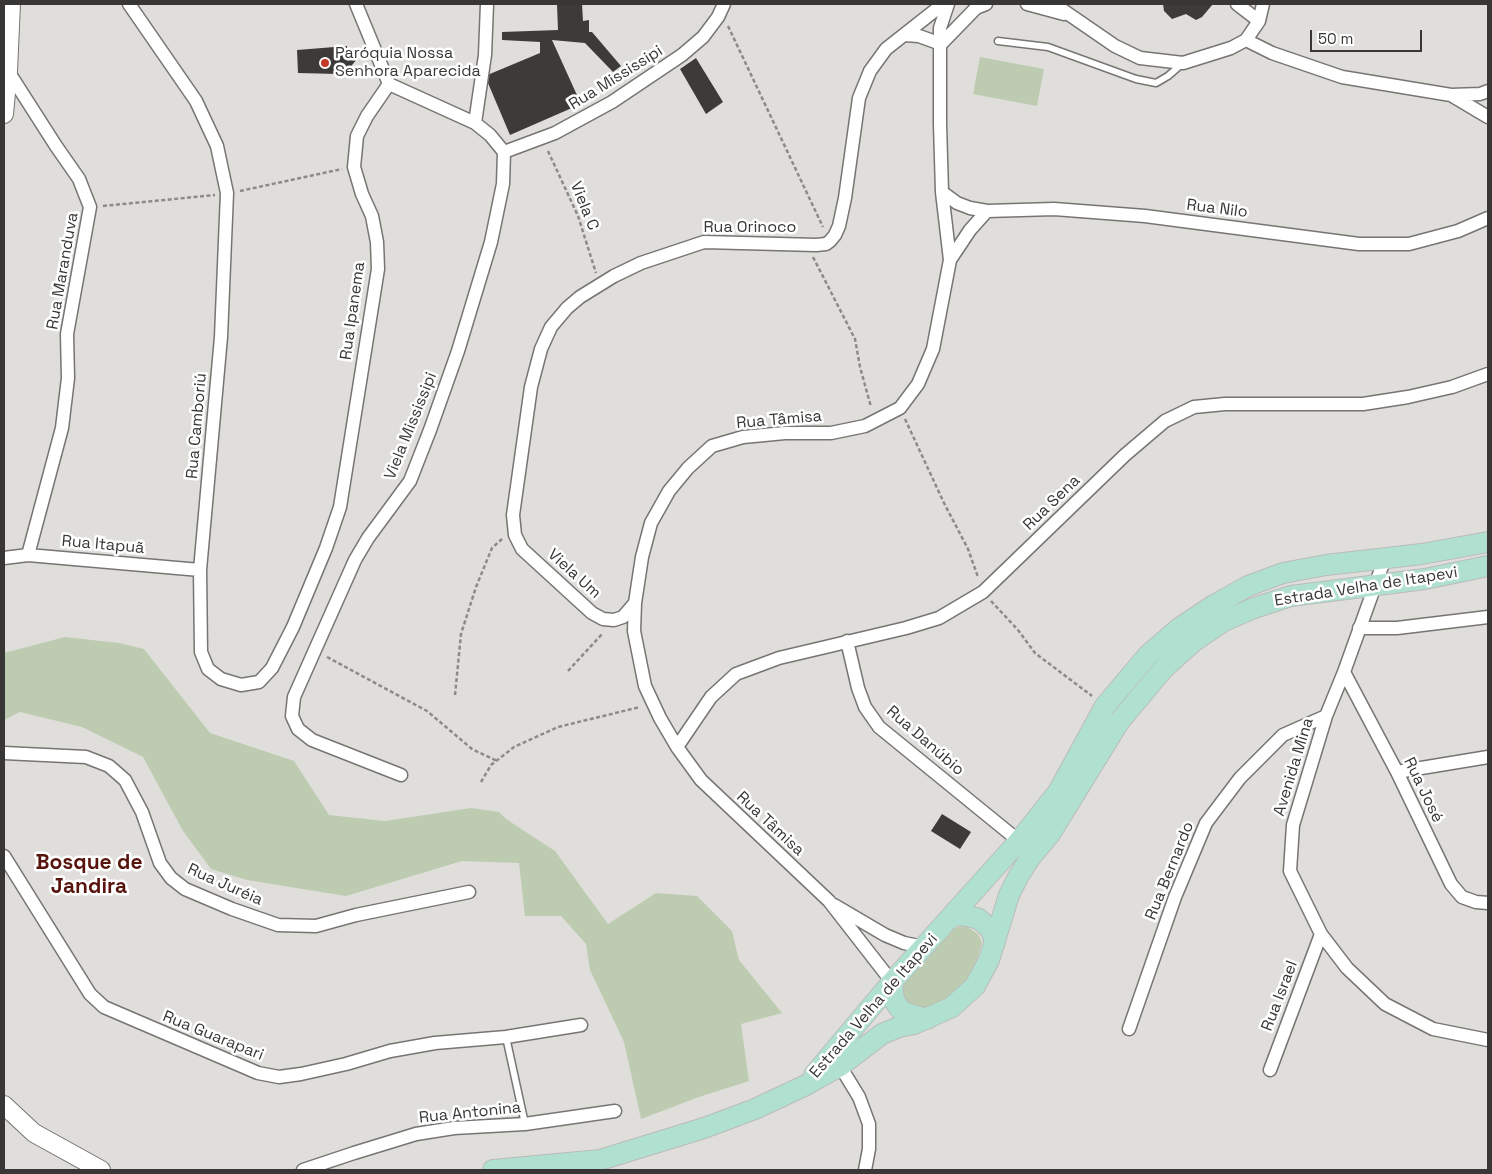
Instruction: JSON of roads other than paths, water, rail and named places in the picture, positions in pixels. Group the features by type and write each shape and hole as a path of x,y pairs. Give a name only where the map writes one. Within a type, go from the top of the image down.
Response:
{"main road":[{"name":"Estrada Velha de Itapevi","path":"806,1085 892,982 1019,841 1058,792 1105,706 1148,655 1178,629 1214,605 1248,586 1284,573 1326,565 1422,554 1488,542"},
{"name":"Estrada Velha de Itapevi","path":"806,1085 840,1066 882,1034 900,1026 914,1024 927,1019 952,1007 975,986 989,960 1008,895 1018,877 1055,827 1119,722 1164,668 1193,642 1224,621 1254,608 1291,596 1425,578 1488,566"},
{"path":"952,916 964,915 979,919 991,930 995,942"},
{"path":"892,982 894,1000 899,1008 905,1013 927,1019"},
{"path":"493,1170 600,1160 704,1128 755,1109 806,1085"}],"street":[{"path":"4,114 11,4"},
{"name":"Rua Camboriú","path":"129,4 196,101 217,146 226,193 221,337 200,570 201,652 208,669 221,679 241,685 259,682 272,668 326,548"},
{"path":"356,4 389,84 475,123 490,135 504,152"},
{"path":"475,123 485,54 487,4"},
{"path":"904,35 943,4"},
{"name":"Rua Tâmisa","path":"892,982 828,901 701,780 677,747 645,686 634,631 635,603 642,557 652,523 669,491 688,468 712,446 743,437 785,433 831,433 865,426 900,408 918,384 933,349 950,260 942,192 940,124 940,28 948,4"},
{"path":"904,35 919,36 940,44 976,8 986,4"},
{"path":"1027,4 1071,16"},
{"path":"1054,4 1115,46 1140,58 1183,63 1231,48 1246,40 1259,21 1263,4"},
{"path":"1236,4 1259,21"},
{"name":"Rua Mississipi","path":"504,152 555,133 612,102 682,55 703,37 722,8"},
{"name":"Rua Orinoco","path":"514,522 531,387 541,349 551,327 567,308 580,298 641,262 704,242 807,245 826,244 830,241 839,226 845,198 859,98 870,71 886,49 904,35"},
{"path":"1246,40 1272,53 1342,77 1451,95 1480,94 1488,91"},
{"name":"Rua Maranduva","path":"8,71 79,179 90,208 66,334 68,378 62,428 28,555"},
{"name":"Rua Ipanema","path":"326,548 340,507 378,269 377,242 372,216 362,194 354,167 357,136 367,116 389,84"},
{"path":"1451,95 1488,117"},
{"name":"Viela Mississipi","path":"401,775 312,740 298,729 292,716 294,697 355,560 368,538 410,481 430,430 458,351 490,242 503,184 504,152"},
{"name":"Rua Nilo","path":"942,192 957,203 987,211 1054,208 1144,216 1359,244 1409,244 1458,231 1488,218"},
{"path":"950,260 970,230 987,211"},
{"name":"Rua Sena","path":"677,747 711,697 736,674 778,658 906,628 939,618 983,592 1125,455 1165,421 1194,407 1225,404 1363,404 1408,397 1452,387 1488,374"},
{"name":"Viela Um","path":"514,522 515,535 522,549 592,613 603,619 614,620 623,616 635,603"},
{"name":"Rua Itapuã","path":"4,558 28,555 200,570"},
{"name":"Avenida Mina","path":"1385,558 1326,716 1293,825 1290,871 1321,934 1347,968 1385,1004 1433,1030 1488,1040"},
{"path":"1359,628 1397,628 1488,617"},
{"name":"Rua Danúbio","path":"847,641 862,701 879,727 1019,841"},
{"name":"Rua José","path":"1344,672 1397,772 1452,884 1462,897 1476,902 1488,903"},
{"name":"Rua Bernardo","path":"1129,1029 1174,897 1206,823 1240,778 1282,735 1326,716"},
{"name":"Rua Juréia","path":"4,753 86,757 109,766 125,780 142,812 160,863 171,878 185,889 232,909 278,925 316,926 356,915 469,892"},
{"path":"1397,772 1488,757"},
{"name":"Rua Guarapari","path":"4,856 90,994 104,1007 258,1073 279,1077 301,1074 435,1043 506,1037 581,1025"},
{"name":"Rua Tâmisa","path":"828,901 885,935 904,943 924,947"},
{"name":"Rua Israel","path":"1270,1070 1321,934"},
{"path":"840,1066 858,1097 869,1124 869,1150 865,1170"},
{"path":"4,1104 34,1133 101,1170"},
{"name":"Rua Antonina","path":"304,1170 416,1134 454,1128 525,1124 615,1111"}],"lane":[{"path":"998,41 1048,48 1136,79 1156,83 1168,76 1183,63"},
{"path":"506,1037 525,1124"}],"place":[{"name":"Paróquia Nossa Senhora Aparecida","path":"325,63"}],"district":[{"name":"Bosque de Jandira","path":"89,875"}]}
